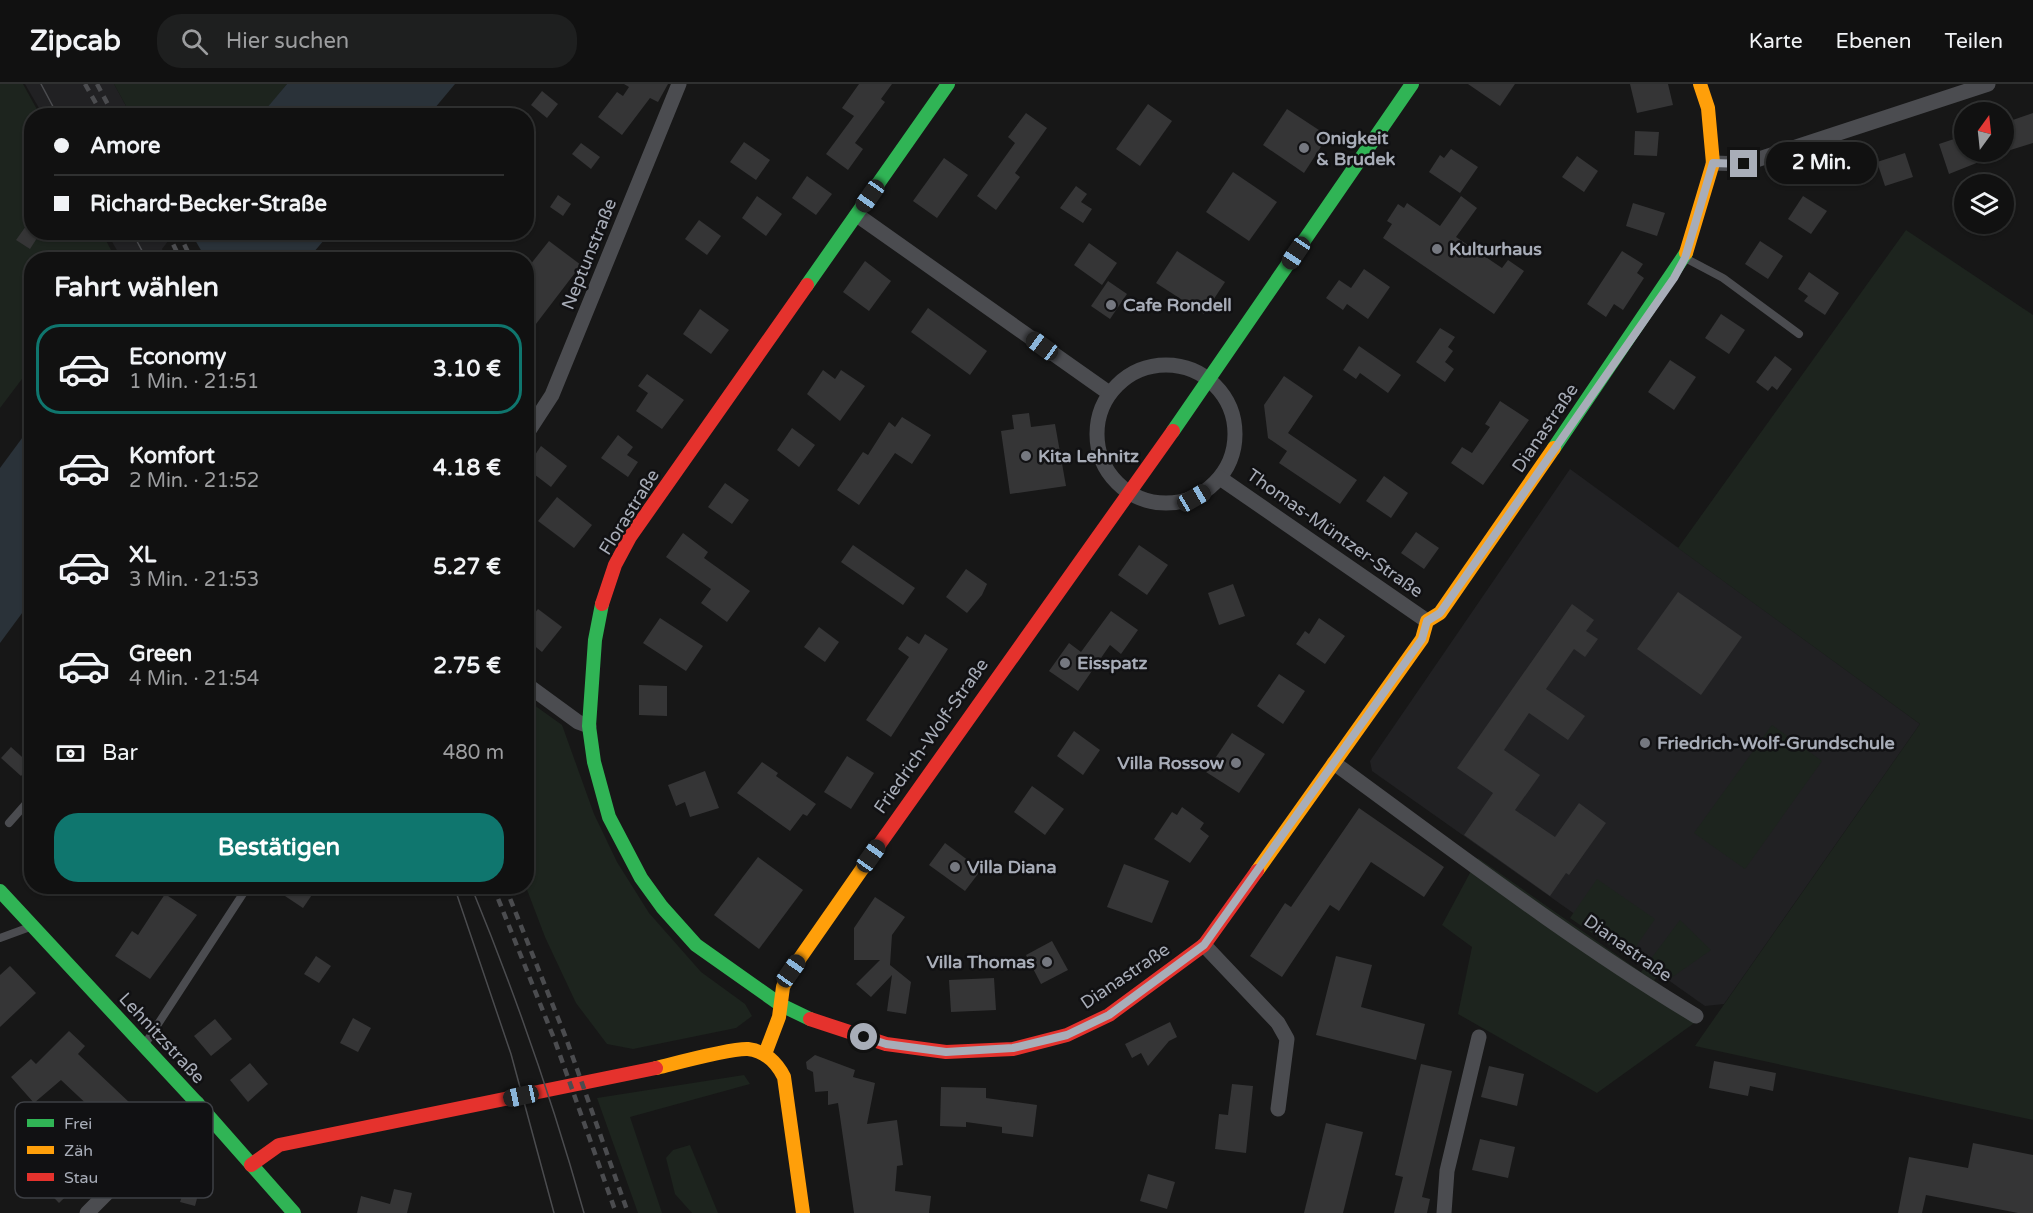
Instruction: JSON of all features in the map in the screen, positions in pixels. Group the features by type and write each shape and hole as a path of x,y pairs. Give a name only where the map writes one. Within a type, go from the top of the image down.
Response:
{"street":[{"name":"Neptunstraße","path":"534,423 552,395 679,84"},
{"name":"Florastraße","path":"781,1005 696,945 662,907 641,878 609,817 594,762 589,726 595,640 601,607 615,565 630,537 948,84"},
{"name":"Friedrich-Wolf-Straße","path":"765,1054 779,1017 783,987 791,971 968,717 1209,380 1412,84"},
{"name":"Dianastraße","path":"781,1005 799,1015 886,1044 946,1052 1013,1048 1067,1035 1109,1015 1204,945 1422,639 1427,621 1440,613 1685,258 1713,163 1708,108 1700,84"},
{"path":"1713,163 1744,164 1989,84"},
{"path":"857,215 1109,393"},
{"path":"1152,366 1178,366 1209,380 1221,392 1230,408 1234,426 1232,453 1220,478 1208,489 1178,502 1145,500 1128,492 1114,480 1103,465 1098,447 1098,419 1109,393 1128,376 1152,366"},
{"name":"Thomas-Müntzer-Straße","path":"1220,478 1427,621"},
{"path":"534,690 578,722 589,726"},
{"name":"Dianastraße","path":"1334,763 1466,860 1696,1016"},
{"name":"Lehnitzstraße","path":"0,891 35,926 196,1102"},
{"path":"1204,945 1278,1023 1287,1039 1278,1109"},
{"path":"1444,1213 1447,1171 1479,1037"},
{"path":"251,1165 279,1145 746,1049 765,1054 779,1066 784,1077 802,1213"},
{"name":"Lehnitzstraße","path":"213,1121 294,1213"},
{"path":"87,1213 102,1198"}],"lane":[{"path":"1685,258 1723,278 1798,334"},
{"path":"9,823 24,806"},
{"path":"144,1045 243,894"},
{"path":"0,938 35,926"}],"shaded area":[{"path":"0,84 23,84 36,108 24,108 24,240 106,240 111,252 24,252 24,376 0,408"},
{"path":"25,84 114,84 127,108 39,108"},
{"path":"114,84 287,84 268,108 127,108"},
{"path":"287,84 455,84 435,108 267,108"},
{"path":"1906,230 2033,315 2033,1120 1695,1046 1920,724 1678,548"},
{"path":"111,240 173,240 163,252 118,252"},
{"path":"173,240 324,240 314,252 163,252"},
{"path":"24,435 24,610 0,643 0,468"},
{"name":"Friedrich-Wolf-Grundschule","path":"1570,469 1920,724 1724,1004 1705,1006 1372,771 1370,761"},
{"path":"534,705 562,725 594,814 617,862 649,913 701,972 745,1004 752,1016 736,1028 633,1049 607,1044 576,1003 545,937 529,894 534,894"},
{"path":"1772,725 1822,761 1745,869 1694,833"},
{"path":"1478,858 1641,972 1680,920 1711,950 1671,978 1659,975 1654,980 1704,1016 1597,1093 1458,1014 1472,947 1442,925"},
{"path":"1597,879 1655,919 1628,958 1570,918"},
{"path":"744,1075 750,1084 630,1117 662,1213 638,1213 597,1098"},
{"path":"690,1145 718,1213 692,1213 675,1194 666,1158 673,1150"}],"pier":[{"path":"169,240 195,240 202,252 164,252 162,249"}],"building":[{"path":"624,84 668,84 658,102 650,98 622,135 598,117 617,92 623,96 629,87"},
{"path":"859,84 892,84 881,99 885,102 855,143 863,149 848,170 826,154 854,116 842,108"},
{"path":"1468,84 1515,84 1500,106"},
{"path":"1630,84 1668,84 1673,105 1637,113"},
{"path":"542,91 558,104 547,118 531,105"},
{"path":"1148,104 1172,121 1140,166 1116,149"},
{"path":"1287,109 1328,136 1304,173 1263,145"},
{"path":"1026,113 1047,128 1015,173 1020,177 996,210 977,196 1015,143 1008,137"},
{"path":"2033,113 2033,143 2014,149 2014,120"},
{"path":"1635,131 1659,132 1657,156 1634,155"},
{"path":"1954,139 1954,162 1979,162 1949,174 1939,144"},
{"path":"744,142 770,160 756,180 730,162"},
{"path":"581,143 600,157 591,169 572,154"},
{"path":"1451,149 1478,167 1460,193 1429,172 1440,155 1444,158"},
{"path":"1905,153 1913,177 1885,186 1877,162"},
{"path":"1577,156 1598,171 1584,192 1562,177"},
{"path":"944,158 968,175 937,218 913,201"},
{"path":"1233,172 1277,202 1249,241 1206,212"},
{"path":"807,176 832,194 816,215 792,198"},
{"path":"1076,186 1087,194 1081,202 1092,209 1083,223 1060,208"},
{"path":"558,195 571,204 563,216 550,207"},
{"path":"757,196 782,214 766,236 742,218"},
{"name":"Kulturhaus","path":"1461,196 1477,208 1456,237 1502,268 1508,260 1524,271 1494,314 1383,238 1392,224 1387,221 1398,204 1404,208 1407,203 1440,226"},
{"path":"1803,196 1827,211 1811,234 1788,219"},
{"path":"1633,203 1665,213 1657,236 1626,226"},
{"path":"699,220 721,236 707,255 685,239"},
{"path":"24,229 24,240 36,240 30,249 16,240"},
{"path":"549,241 581,265 534,327 534,260"},
{"path":"1760,241 1783,256 1768,279 1745,264"},
{"path":"1089,243 1117,263 1102,285 1074,265"},
{"path":"1177,251 1225,282 1204,314 1156,283"},
{"path":"1622,251 1643,264 1637,273 1644,278 1623,310 1614,304 1606,317 1587,304"},
{"path":"865,261 891,281 869,311 843,292"},
{"path":"1364,269 1390,287 1368,319 1347,304 1343,310 1326,298 1339,280 1351,288"},
{"path":"1809,272 1839,293 1825,315 1804,301 1808,296 1798,289"},
{"path":"1108,281 1127,294 1110,319 1091,306"},
{"path":"928,308 987,351 970,375 911,332"},
{"path":"700,309 729,330 711,354 683,334"},
{"path":"1721,314 1745,330 1729,354 1705,338"},
{"path":"1440,328 1455,337 1448,347 1453,351 1445,362 1454,369 1445,382 1416,362"},
{"path":"1359,346 1401,375 1388,393 1360,373 1356,379 1343,370"},
{"path":"1775,356 1792,369 1777,390 1772,386 1768,391 1756,382"},
{"path":"1670,360 1696,377 1674,410 1648,392"},
{"path":"823,370 835,379 841,370 865,386 840,421 807,394"},
{"path":"647,374 684,400 662,429 636,411 648,393 638,386"},
{"path":"1284,376 1313,396 1288,433 1357,480 1340,504 1279,463 1287,451 1268,438 1264,405"},
{"path":"1500,401 1529,420 1483,485 1451,463 1462,447 1472,453 1490,427 1485,424"},
{"path":"1029,413 1031,427 1055,424 1066,486 1010,494 1001,431 1014,429 1012,415"},
{"path":"902,417 931,435 912,464 895,453 859,505 837,490 863,452 868,455 889,422 895,427"},
{"path":"792,428 815,445 799,467 777,450"},
{"path":"618,435 633,447 627,455 638,462 628,477 601,458"},
{"path":"541,446 567,466 551,487 534,474 534,456"},
{"path":"1384,476 1408,493 1391,518 1366,501"},
{"path":"725,483 749,500 732,524 708,507"},
{"path":"557,497 592,525 574,548 538,521"},
{"path":"1416,532 1439,548 1424,569 1401,553"},
{"path":"683,533 708,552 704,558 750,591 727,622 701,603 711,589 666,557"},
{"path":"853,545 915,588 903,605 841,562"},
{"path":"1139,545 1168,565 1147,595 1118,575"},
{"path":"966,569 987,584 982,595 967,613 946,597"},
{"path":"1233,584 1245,616 1219,625 1208,593"},
{"path":"1678,592 1742,637 1701,695 1637,649"},
{"path":"1572,604 1594,620 1586,631 1598,639 1585,657 1574,649 1546,689 1585,716 1568,740 1529,713 1504,750 1540,775 1515,810 1555,837 1579,803 1606,823 1569,875 1566,873 1550,896 1464,835 1493,793 1457,768"},
{"path":"538,609 562,627 542,652 534,646 534,614"},
{"path":"1111,611 1138,630 1121,654 1110,645 1078,691 1049,671 1069,643 1081,652"},
{"path":"660,618 703,646 686,671 643,643"},
{"path":"1319,618 1345,636 1325,664 1296,644 1305,631 1309,634"},
{"path":"819,627 839,642 825,662 804,647"},
{"path":"925,634 948,649 891,737 866,720 909,657 898,649 907,636 919,644"},
{"path":"1279,674 1305,691 1283,724 1257,706"},
{"path":"639,685 667,686 667,716 639,715"},
{"path":"1074,731 1100,750 1083,775 1057,756"},
{"name":"Villa Rossow","path":"1232,733 1265,754 1239,793 1206,772"},
{"path":"11,747 24,759 24,773 21,776 1,758"},
{"path":"847,756 874,773 851,809 824,792"},
{"path":"762,762 778,773 776,776 816,804 807,816 803,814 790,831 737,793"},
{"path":"705,771 719,808 690,817 685,802 676,806 668,785"},
{"path":"1032,786 1064,809 1045,835 1014,812"},
{"path":"1182,807 1204,823 1200,829 1209,836 1190,863 1154,839 1172,812 1177,815"},
{"path":"1359,808 1444,867 1424,897 1371,862 1339,911 1330,905 1282,977 1250,956 1285,903 1291,907"},
{"name":"Villa Diana","path":"945,843 981,870 965,891 929,865"},
{"path":"758,857 803,890 759,949 714,915"},
{"path":"1124,864 1169,881 1152,923 1107,907"},
{"path":"165,894 197,915 150,979 115,956 132,931 138,935"},
{"path":"282,894 313,894 303,908"},
{"path":"875,897 905,917 892,935 890,965 911,982 906,1014 887,1011 892,975 871,997 856,984 880,960 854,960 854,928"},
{"name":"Villa Thomas","path":"1052,941 1068,970 1041,984 1026,955"},
{"path":"316,956 331,966 319,983 304,974"},
{"path":"1336,956 1372,965 1361,1007 1425,1024 1416,1060 1316,1035"},
{"path":"10,966 36,993 0,1027 0,975"},
{"path":"994,978 996,1010 951,1012 949,980"},
{"path":"353,1018 371,1028 358,1052 340,1043"},
{"path":"215,1019 232,1039 211,1056 194,1036"},
{"path":"1170,1022 1177,1037 1169,1041 1148,1066 1141,1053 1132,1058 1125,1044"},
{"path":"69,1031 85,1046 78,1054 129,1102 84,1102 61,1080 33,1102 11,1077 31,1059 36,1064"},
{"path":"815,1055 855,1070 853,1077 875,1083 867,1124 897,1120 903,1165 897,1166 895,1191 931,1196 929,1213 854,1213 838,1103 828,1105 828,1091 815,1092 813,1072 807,1069 806,1062"},
{"path":"1714,1061 1776,1073 1773,1091 1750,1086 1748,1096 1709,1088"},
{"path":"250,1063 268,1084 248,1102 230,1080"},
{"path":"1421,1064 1452,1071 1422,1197 1430,1199 1427,1213 1394,1213 1403,1177 1395,1175"},
{"path":"1489,1066 1524,1074 1517,1106 1481,1097"},
{"path":"1232,1084 1253,1086 1246,1153 1215,1149 1219,1114 1228,1115"},
{"path":"941,1087 986,1088 986,1098 1037,1105 1033,1137 1002,1133 1002,1127 966,1122 966,1127 940,1126"},
{"path":"1326,1123 1363,1132 1343,1213 1304,1213"},
{"path":"1480,1139 1515,1147 1508,1178 1472,1170"},
{"path":"1973,1143 2033,1155 2033,1213 2018,1213 1926,1195 1922,1213 1898,1213 1909,1157 1968,1168"},
{"path":"1148,1174 1175,1182 1167,1209 1140,1201"},
{"path":"394,1189 412,1193 407,1213 357,1213 361,1196 390,1204"},
{"path":"54,1198 64,1198 59,1203"},
{"path":"181,1198 197,1198 195,1206 180,1202"}],"tram line":[{"path":"41,84 54,108"},
{"path":"136,240 143,252"},
{"path":"457,894 511,1054 554,1213"},
{"path":"474,894 532,1048 584,1213"}],"railway":[{"path":"85,84 98,108"},
{"path":"97,84 110,108"},
{"path":"171,240 177,252"},
{"path":"182,240 188,252"},
{"path":"496,894 555,1041 616,1213"},
{"path":"508,894 566,1038 628,1213"}],"traffic: fast":[{"path":"807,285 948,84"},
{"path":"1173,431 1412,84"},
{"path":"1554,448 1686,253"},
{"path":"602,604 595,640 589,726 594,762 609,817 641,878 662,907 696,945 781,1005 810,1019"},
{"path":"0,891 196,1102"},
{"path":"213,1121 294,1213"}],"traffic: slow":[{"path":"1686,253 1713,163 1708,108 1700,84"},
{"path":"1257,871 1422,639 1427,621 1440,613 1554,448"},
{"path":"765,1054 779,1017 783,987 791,971 874,852"},
{"path":"656,1068 740,1049 760,1052 774,1063 784,1077 803,1213"}],"traffic: jam":[{"path":"602,604 615,565 630,537 807,285"},
{"path":"874,852 1173,431"},
{"path":"810,1019 886,1044 946,1052 1013,1049 1067,1035 1109,1015 1204,945 1257,871"},
{"path":"251,1165 279,1145 656,1068"}],"place":[{"name":"Onigkeit & Brudek","path":"1304,148"},
{"name":"Kulturhaus","path":"1437,249"},
{"name":"Cafe Rondell","path":"1111,305"},
{"name":"Kita Lehnitz","path":"1026,456"},
{"name":"Eisspatz","path":"1065,663"},
{"name":"Friedrich-Wolf-Grundschule","path":"1645,743"},
{"name":"Villa Rossow","path":"1236,763"},
{"name":"Villa Diana","path":"955,867"},
{"name":"Villa Thomas","path":"1047,962"}],"route":[{"path":"864,1037 886,1044 946,1052 1013,1048 1067,1035 1109,1015 1204,945 1422,639 1427,621 1440,613 1674,278 1685,258 1713,163 1744,164"}]}
